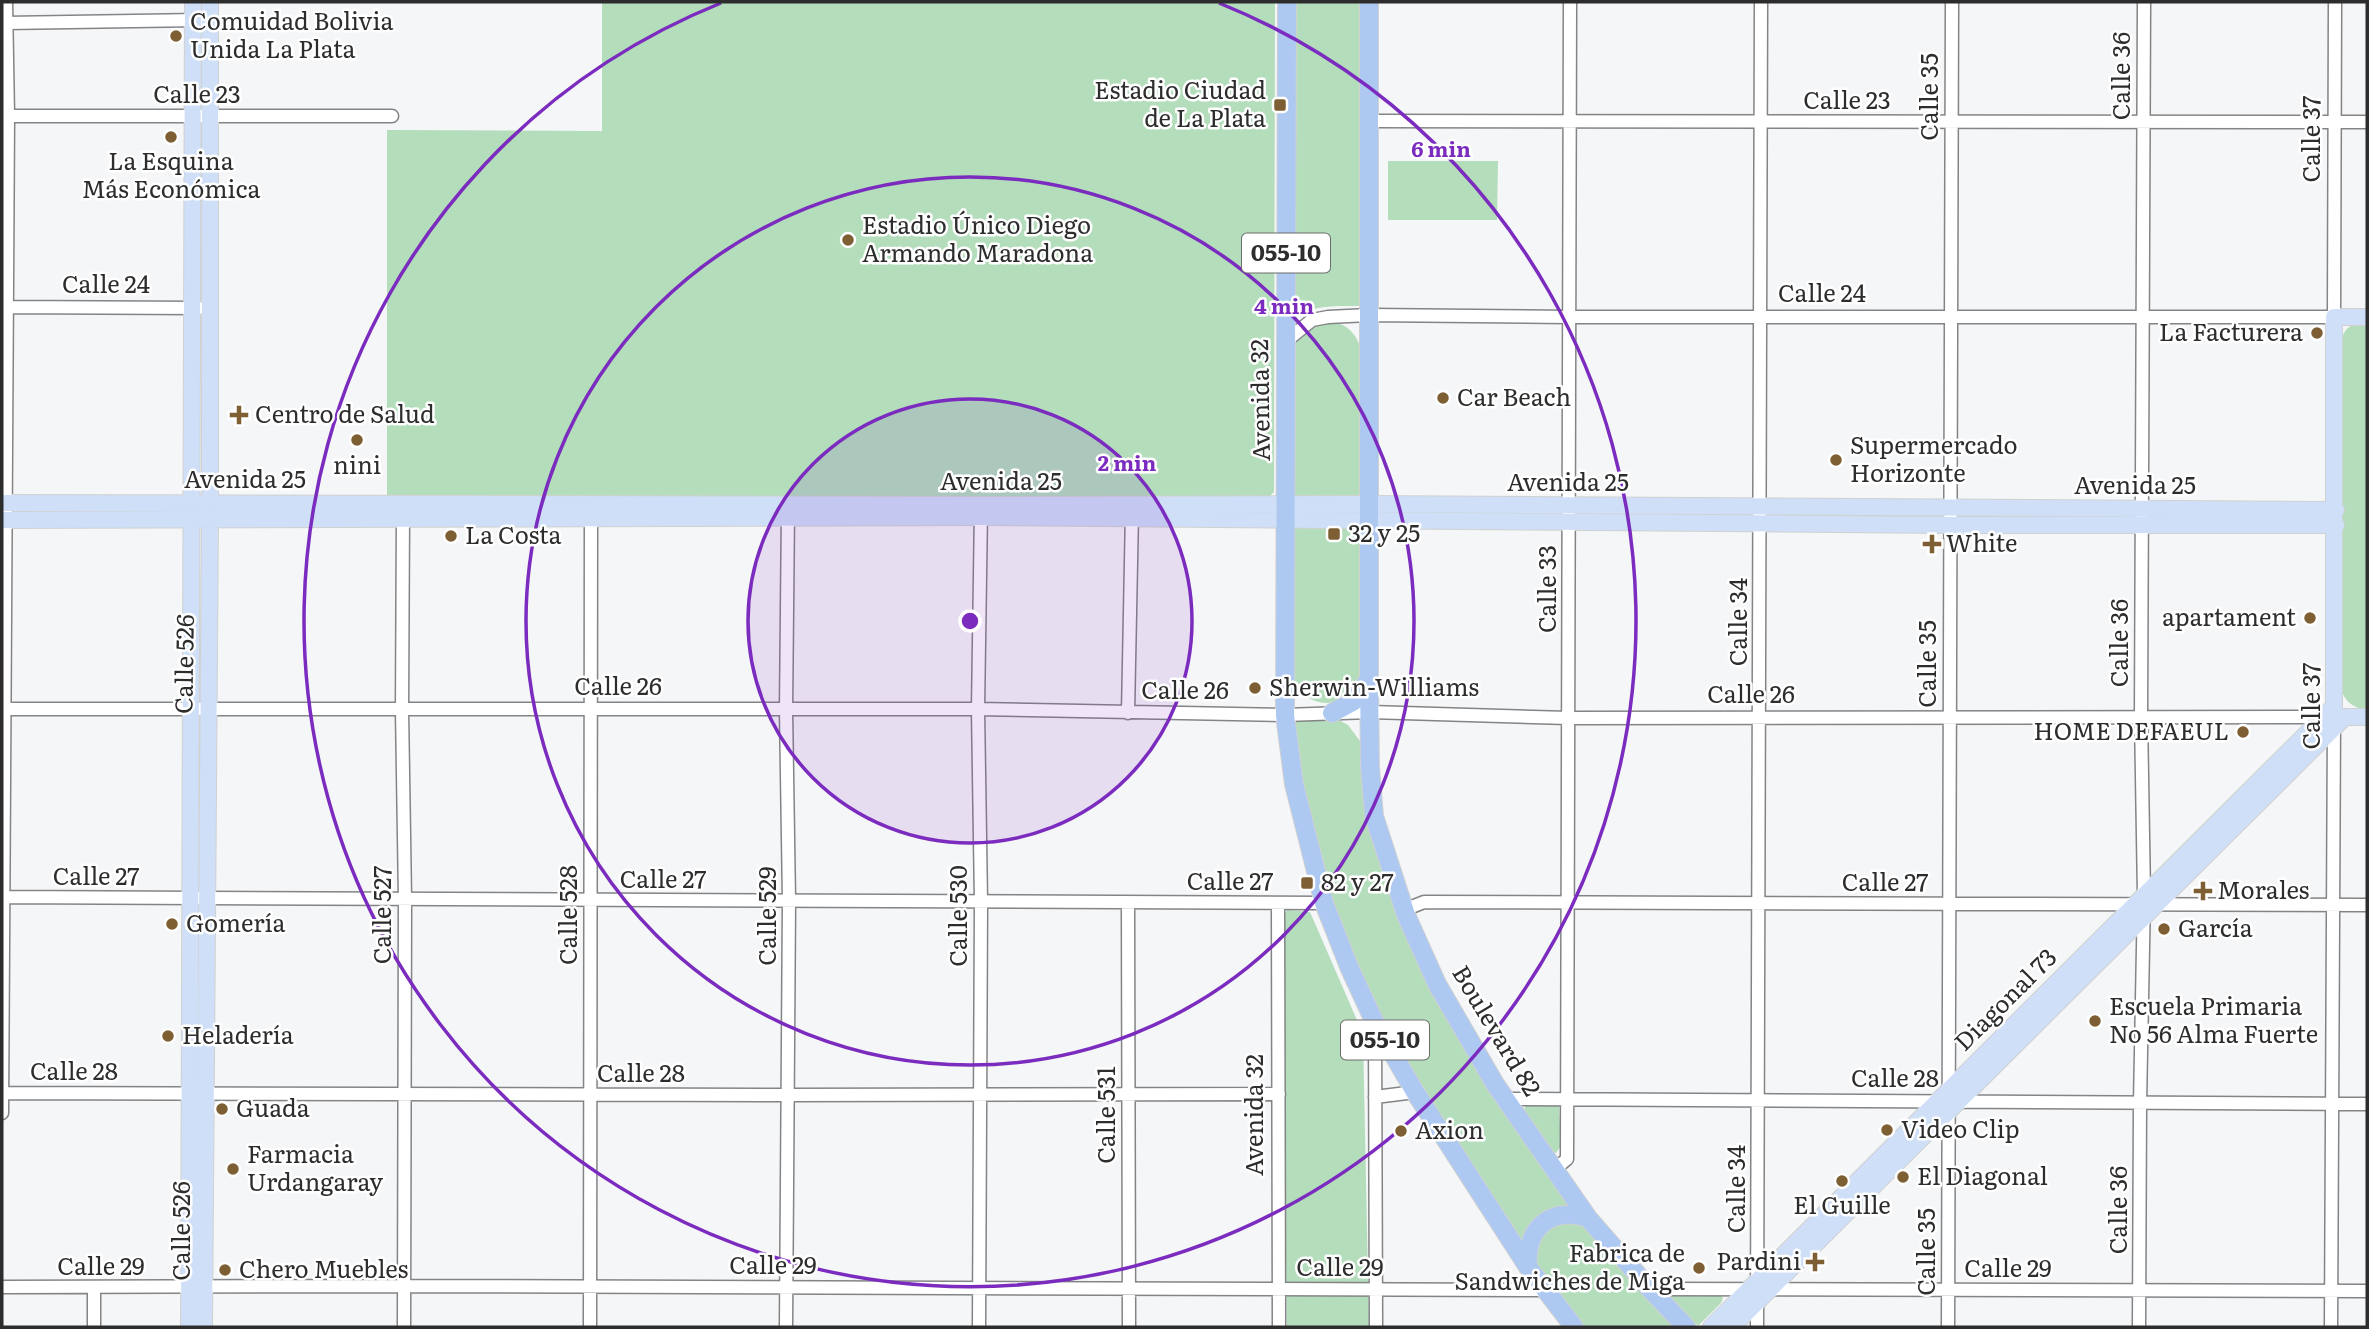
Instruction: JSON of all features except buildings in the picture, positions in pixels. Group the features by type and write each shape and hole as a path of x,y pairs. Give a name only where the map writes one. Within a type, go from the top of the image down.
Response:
{"highway":[{"name":"Avenida 32","path":"1285,715 1287,2"},
{"name":"055-10","path":"1370,2 1370,712"},
{"path":"1332,713 1353,701 1369,679"},
{"name":"Boulevard 82","path":"1370,712 1370,767 1374,816 1404,910 1437,984 1506,1099 1588,1218 1686,1327"},
{"name":"055-10","path":"1285,715 1294,784 1324,903 1375,1023 1415,1092 1528,1267 1570,1325"},
{"path":"1528,1267 1527,1253 1530,1242 1535,1231 1544,1223 1565,1214 1588,1218"}],"main road":[{"name":"Calle 526","path":"189,1327 196,1288 198,1093 198,898 191,710 193,2"},
{"name":"Calle 526","path":"198,898 208,710 210,2"},
{"name":"Calle 24","path":"2334,317 2367,317"},
{"name":"Calle 37","path":"2334,317 2334,717"},
{"name":"Avenida 25","path":"4,503 192,511 1370,513 1569,506 1950,509 2142,516 2336,517"},
{"name":"Avenida 25","path":"4,520 192,511"},
{"name":"Avenida 25","path":"1370,513 1569,523 1950,525 2142,516"},
{"name":"Calle 26","path":"2334,717 2367,717"},
{"name":"Diagonal 73","path":"1711,1327 1758,1290 2334,717"},
{"name":"Calle 526","path":"196,1288 204,1327"},
{"name":"Diagonal 73","path":"1732,1327 1758,1290"}],"street":[{"path":"2,1113 6,2"},
{"name":"Calle 33","path":"1555,1170 1567,1159 1570,2"},
{"name":"Calle 34","path":"1758,1327 1761,2"},
{"name":"Calle 35","path":"1948,1327 1952,2"},
{"name":"Calle 36","path":"2139,1327 2144,906 2141,717 2144,2"},
{"name":"Calle 37","path":"2334,317 2335,2"},
{"path":"5,23 210,20"},
{"name":"Calle 23","path":"5,116 392,116"},
{"name":"Calle 23","path":"1369,121 2367,122"},
{"name":"Calle 24","path":"4,307 209,307"},
{"name":"Calle 24","path":"1285,342 1312,320 1369,315 2334,317"},
{"name":"Calle 527","path":"403,510 404,1327"},
{"name":"Calle 528","path":"590,1327 591,510"},
{"name":"Calle 529","path":"786,1327 788,511"},
{"name":"Calle 530","path":"979,1327 981,902 978,709 981,511"},
{"path":"1128,713 1132,511"},
{"name":"Calle 26","path":"3,709 978,709 1285,715 1370,712 1568,718 2334,717"},
{"name":"Calle 37","path":"2331,1327 2334,717"},
{"name":"Calle 27","path":"2,897 1324,903"},
{"name":"Calle 27","path":"1404,910 1424,902 2367,905"},
{"name":"Calle 531","path":"1128,903 1129,1327"},
{"name":"Avenida 32","path":"1278,903 1279,1327"},
{"path":"1375,1023 1376,1327"},
{"path":"1375,1097 1415,1092"},
{"name":"Calle 28","path":"2,1093 1279,1094"},
{"name":"Calle 28","path":"1506,1099 2367,1104"},
{"name":"Calle 29","path":"2,1287 590,1286 1544,1290"},
{"path":"93,1288 94,1327"},
{"name":"Calle 29","path":"1650,1289 2367,1291"}],"green space":[{"path":"602,2 1275,2 1274,492 1268,498 387,496 387,130 602,131"},
{"path":"1291,2 1363,2 1361,306 1317,308 1293,319"},
{"path":"1388,161 1498,161 1497,220 1388,220"},
{"path":"1330,321 1351,331 1362,353 1363,496 1290,497 1290,351 1297,338 1306,330"},
{"path":"2367,322 2367,710 2348,702 2340,683 2341,342 2350,327"},
{"path":"1290,526 1362,526 1362,671 1350,693 1332,702 1322,703 1312,699 1301,693 1292,683"},
{"path":"1335,718 1348,725 1360,741 1361,771 1374,843 1387,889 1410,947 1434,994 1572,1206 1540,1216 1521,1244 1445,1129 1398,1050 1376,1010 1330,901 1309,824 1289,719"},
{"path":"1287,910 1310,912 1363,1034 1369,1327 1287,1327 1281,922"},
{"path":"1527,1104 1559,1105 1561,1146 1556,1153 1548,1151 1523,1111"},
{"path":"1574,1223 1589,1229 1676,1327 1580,1327 1537,1266 1536,1255 1539,1239 1543,1234 1556,1226"},
{"path":"1662,1294 1719,1294 1723,1298 1699,1325 1690,1324"}],"place":[{"name":"Comuidad Bolivia Unida La Plata","path":"176,36"},
{"name":"Estadio Ciudad de La Plata","path":"1280,105"},
{"name":"La Esquina Más Económica","path":"171,137"},
{"name":"Estadio Único Diego Armando Maradona","path":"848,240"},
{"name":"La Facturera","path":"2317,333"},
{"name":"Car Beach","path":"1443,398"},
{"name":"Centro de Salud","path":"239,415"},
{"name":"nini","path":"357,440"},
{"name":"Supermercado Horizonte","path":"1836,460"},
{"name":"32 y 25","path":"1334,534"},
{"name":"La Costa","path":"451,536"},
{"name":"White","path":"1932,544"},
{"name":"apartament","path":"2310,618"},
{"name":"Sherwin-Williams","path":"1255,688"},
{"name":"HOME DEFAEUL","path":"2243,732"},
{"name":"82 y 27","path":"1307,883"},
{"name":"Morales","path":"2203,891"},
{"name":"Gomería","path":"172,924"},
{"name":"García","path":"2164,929"},
{"name":"Escuela Primaria No 56 Alma Fuerte","path":"2095,1021"},
{"name":"Heladería","path":"168,1036"},
{"name":"Guada","path":"222,1109"},
{"name":"Video Clip","path":"1887,1130"},
{"name":"Axion","path":"1401,1131"},
{"name":"Farmacia Urdangaray","path":"233,1169"},
{"name":"El Diagonal","path":"1903,1177"},
{"name":"El Guille","path":"1842,1181"},
{"name":"Pardini","path":"1815,1262"},
{"name":"Fabrica de Sandwiches de Miga","path":"1699,1268"},
{"name":"Chero Muebles","path":"225,1270"}]}
